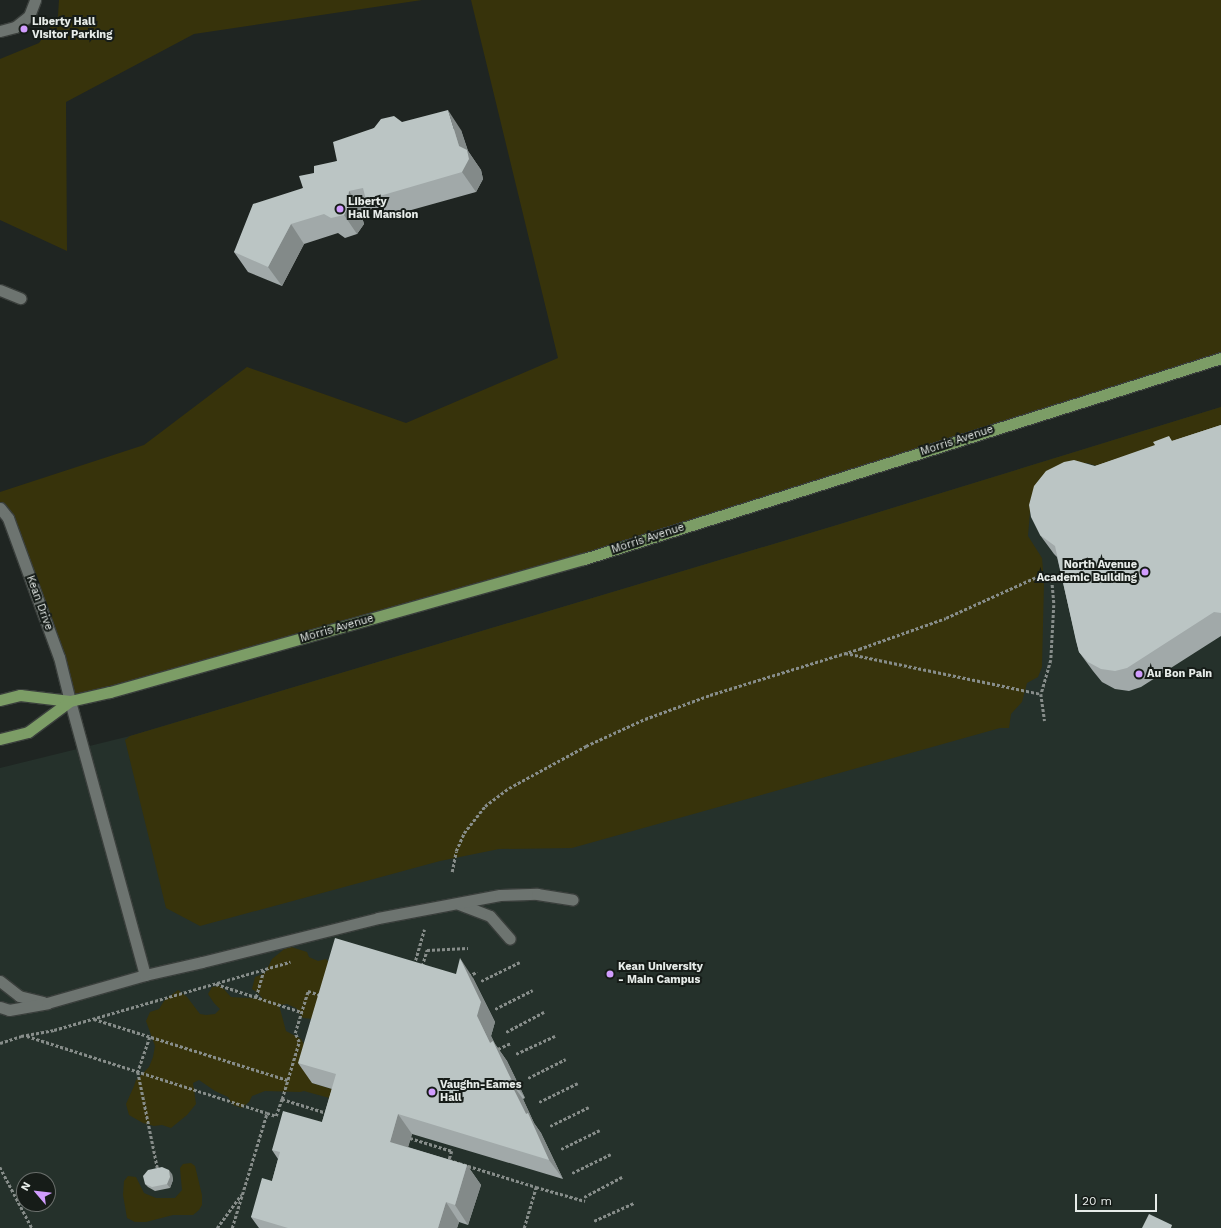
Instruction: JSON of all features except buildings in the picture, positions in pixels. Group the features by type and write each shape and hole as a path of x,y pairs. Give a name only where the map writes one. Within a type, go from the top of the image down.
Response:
{"main road":[{"name":"Morris Avenue","path":"0,700 20,695 70,701 110,692 584,559 1221,358"},
{"name":"Morris Avenue","path":"0,739 28,732 70,701"}],"street":[{"path":"0,31 14,27 29,16 35,0"},
{"path":"0,290 20,298"},
{"name":"Kean Drive","path":"0,508 8,518 59,656 145,974"},
{"path":"0,1007 9,1010 47,1003 145,974 202,962 378,918 459,904 500,895 537,894 573,900"},
{"path":"459,904 490,916 510,940"},
{"path":"0,981 19,996 47,1003"}],"path":[{"path":"452,872 456,851 464,833 484,806 509,788 586,746 645,720 710,695 845,653 946,618 1043,574 1052,580 1054,604 1051,660 1041,694 1045,721"},
{"path":"845,653 1041,694"},
{"path":"413,969 424,929"},
{"path":"420,972 427,950 468,948"},
{"path":"0,1043 293,962"},
{"path":"481,981 520,962"},
{"path":"256,997 264,969"},
{"path":"466,978 477,972"},
{"path":"216,984 301,1012"},
{"path":"495,1008 533,990"},
{"path":"27,1036 276,1116 299,1042 294,1033 308,991 327,997"},
{"path":"506,1032 544,1012"},
{"path":"93,1018 288,1080"},
{"path":"516,1054 555,1036"},
{"path":"150,1037 138,1072 158,1172"},
{"path":"498,1050 511,1043"},
{"path":"528,1078 566,1059"},
{"path":"539,1102 578,1083"},
{"path":"282,1099 330,1114"},
{"path":"550,1126 589,1106"},
{"path":"232,1228 267,1113"},
{"path":"561,1149 600,1130"},
{"path":"410,1138 452,1151 449,1160 585,1201"},
{"path":"572,1173 611,1154"},
{"path":"0,1167 32,1228"},
{"path":"584,1197 622,1177"},
{"path":"524,1228 536,1187"},
{"path":"217,1228 243,1192"},
{"path":"594,1220 634,1203"}],"shaded area":[{"path":"59,0 422,0 194,34 66,102 67,251 0,220 0,59 39,43 58,16"},
{"path":"471,0 1221,0 1221,358 584,559 70,701 0,508 0,492 144,445 247,367 406,423 558,358"},
{"name":"Kean University - Main Campus","path":"1221,407 1221,1228 0,1228 0,768 130,736 837,525"},
{"path":"1221,407 1221,449 1104,468 1087,463 1069,468 1043,482 1030,511 1028,536 1042,558 1044,582 1042,667 1038,677 1027,683 1022,702 1011,714 1009,728 1000,728 572,848 499,849 440,861 200,926 166,908 125,740 130,736 837,525"},
{"path":"288,946 307,952 309,957 318,961 326,959 331,964 313,1019 303,1018 296,1008 287,1004 279,1005 286,1031 301,1039 305,1046 312,1083 335,1090 333,1099 304,1091 265,1091 252,1096 249,1102 242,1108 233,1105 228,1097 215,1091 199,1080 193,1083 196,1104 187,1115 171,1128 162,1125 154,1126 143,1123 129,1115 126,1104 136,1080 149,1067 153,1057 155,1046 146,1021 150,1012 159,1009 164,1001 178,990 187,997 200,1014 206,1015 215,1014 220,1009 208,994 212,987 221,986 231,997 263,999 252,989 255,977 265,973 272,959"},
{"path":"191,1163 195,1166 202,1195 202,1205 199,1210 193,1215 173,1215 146,1222 135,1222 127,1218 123,1195 124,1181 128,1176 136,1177 144,1193 156,1198 175,1198 182,1190 180,1168 183,1164"}],"place":[{"name":"Liberty Hall Visitor Parking","path":"24,29"},
{"name":"Liberty Hall Mansion","path":"340,209"},
{"name":"North Avenue Academic Building","path":"1145,572"},
{"name":"Au Bon Pain","path":"1139,674"},
{"name":"Kean University - Main Campus","path":"610,974"},
{"name":"Vaughn-Eames Hall","path":"432,1092"}]}
